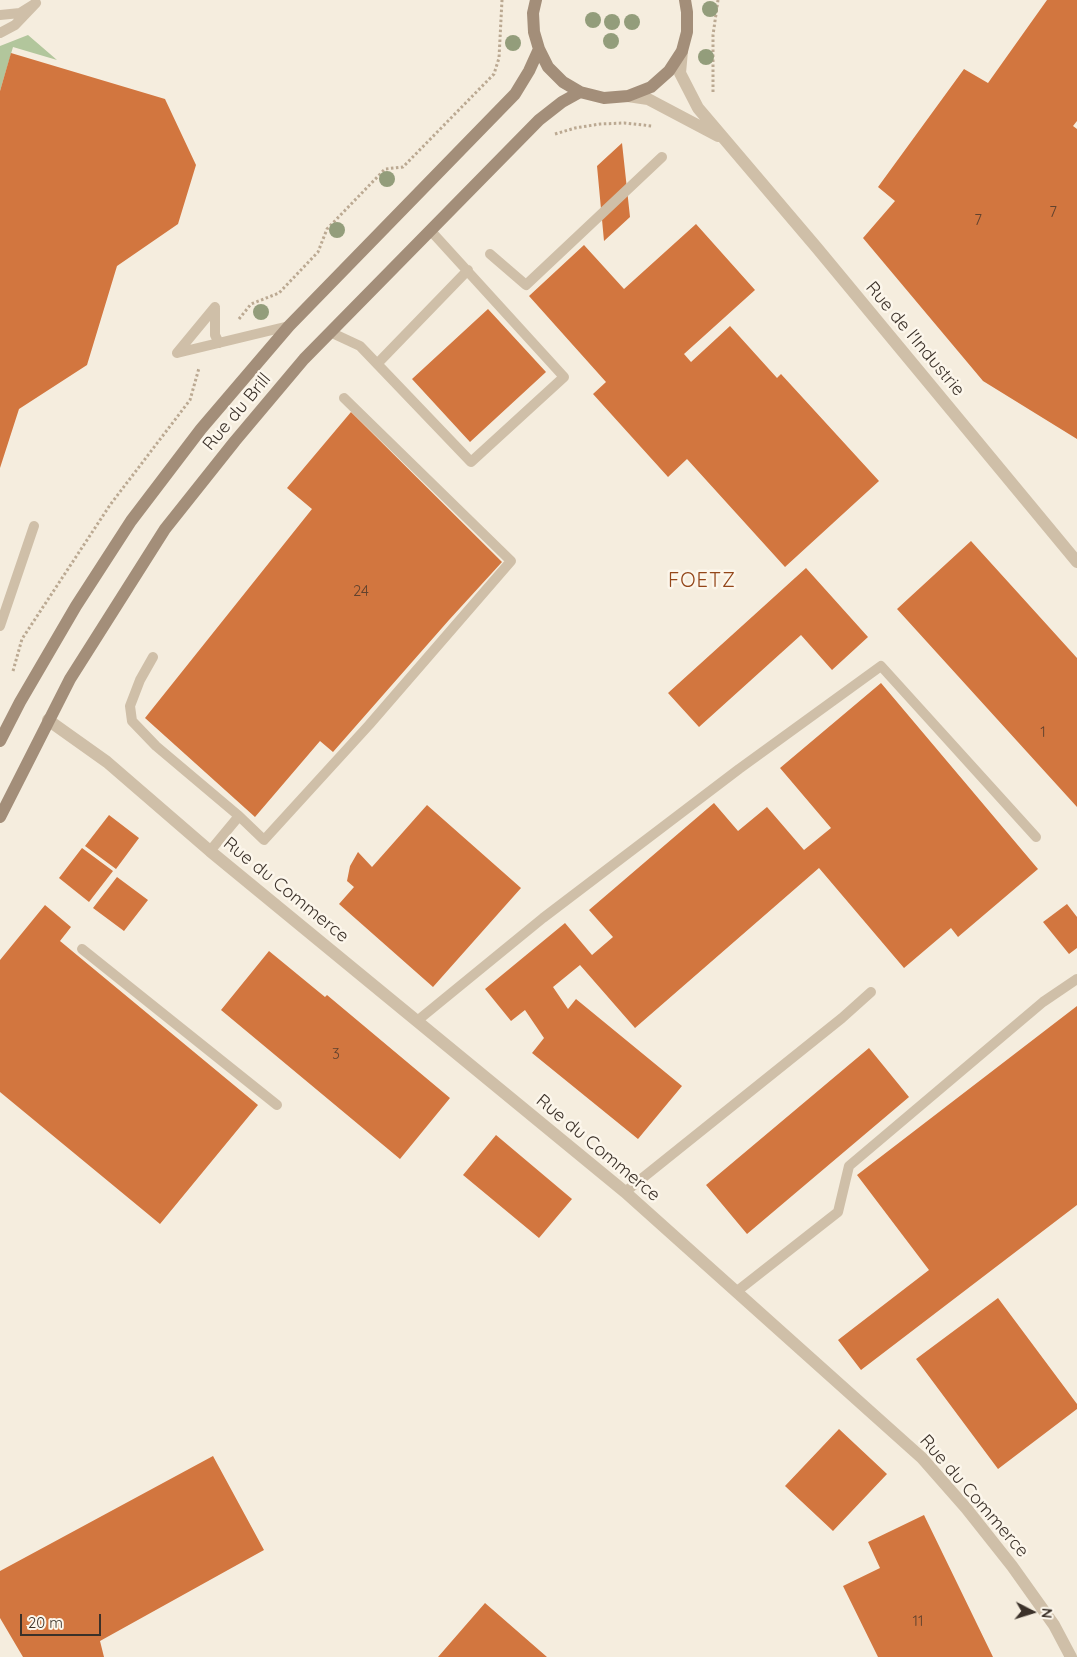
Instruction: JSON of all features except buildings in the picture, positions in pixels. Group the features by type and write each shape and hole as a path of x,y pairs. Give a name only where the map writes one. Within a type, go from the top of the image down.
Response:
{"main road":[{"path":"536,0 533,13 534,32 538,49 548,67 563,82 580,92 604,98 628,96 650,87 669,71 682,51 687,32 687,12 684,0"},
{"name":"Rue du Brill","path":"0,741 20,702 76,606 131,520 201,429 289,326 515,94 529,71 538,49"},
{"name":"Rue du Brill","path":"0,817 70,679 165,529 304,359 539,120 562,102 580,92"}],"street":[{"name":"Rue de l'Industrie","path":"682,51 680,73 698,108 812,241 1077,562"},
{"name":"Rue de l'Industrie","path":"628,96 648,99 725,140"},
{"name":"Rue du Commerce","path":"48,720 107,762 210,851 625,1192 922,1458 966,1508 1012,1566 1054,1625 1071,1657"}],"lane":[{"path":"0,16 20,13 36,3 15,25 0,33"},
{"path":"490,254 526,285 662,157"},
{"path":"330,332 360,346 471,462 564,377 430,230"},
{"path":"377,364 468,270"},
{"path":"219,343 215,335 215,307 177,353 219,343 289,326"},
{"path":"153,657 140,680 130,706 132,721 156,746 239,816 264,840 369,725 511,561 344,398"},
{"path":"0,626 34,526"},
{"path":"417,1021 551,912 739,769 881,666 1036,837"},
{"path":"210,851 239,816"},
{"path":"82,949 277,1105"},
{"path":"736,1292 838,1212 849,1166 1043,1002 1077,979"},
{"path":"625,1192 842,1018 871,992"}],"green space":[{"path":"28,35 57,60 13,47 0,91 0,46"}],"district":[{"name":"FOETZ","path":"702,581"}]}
